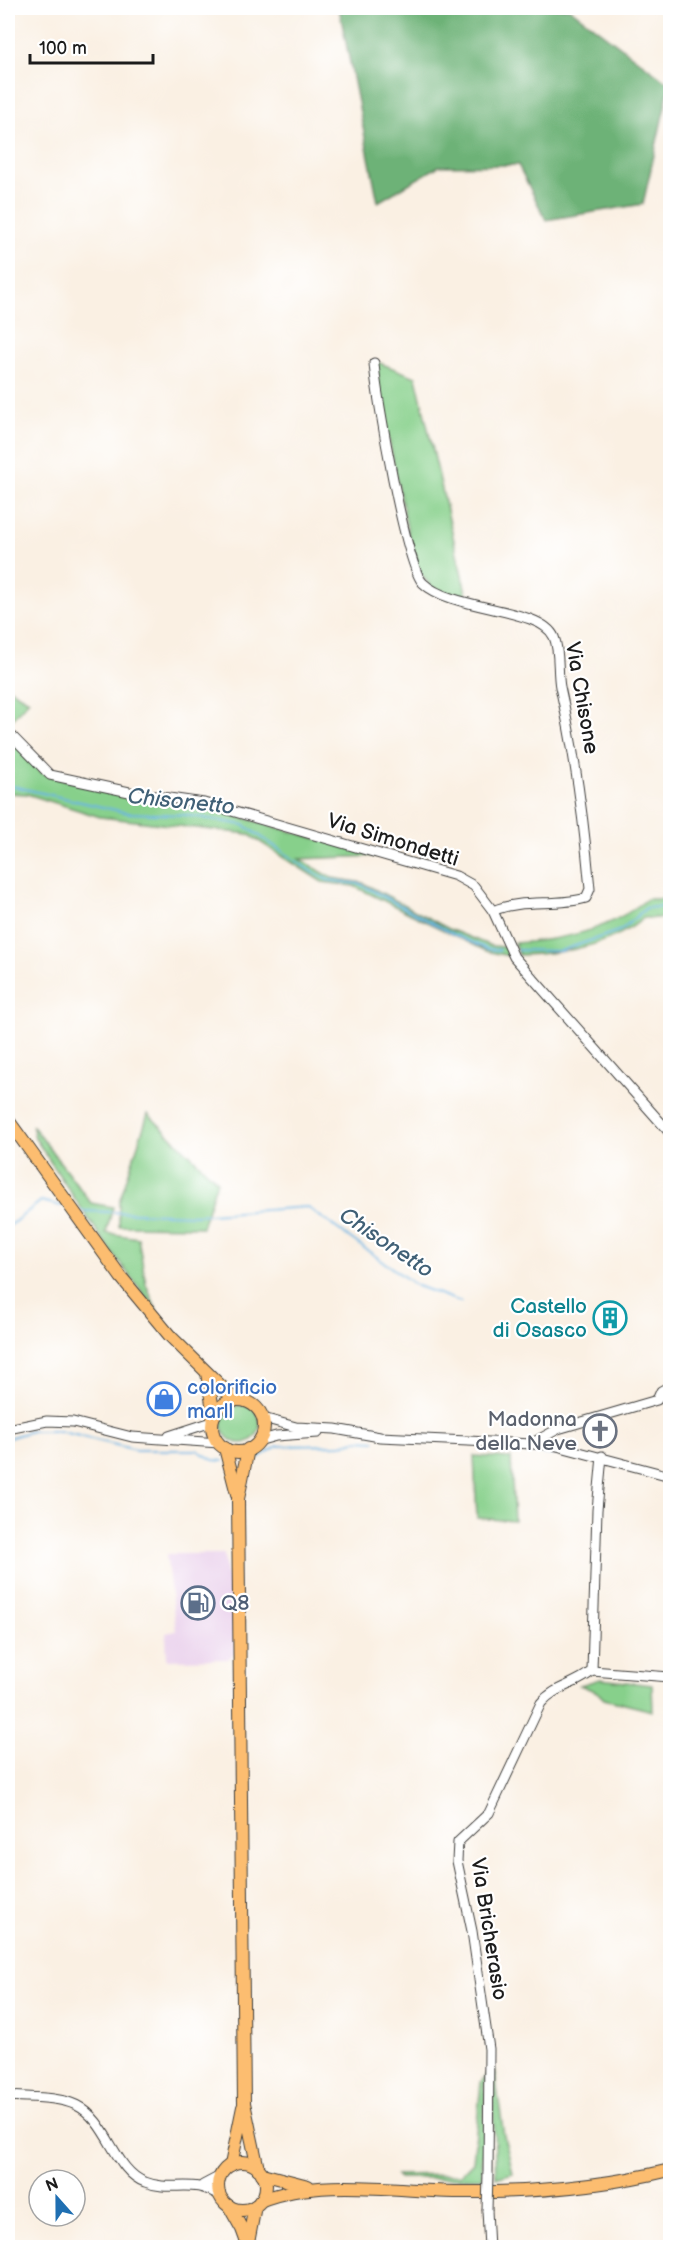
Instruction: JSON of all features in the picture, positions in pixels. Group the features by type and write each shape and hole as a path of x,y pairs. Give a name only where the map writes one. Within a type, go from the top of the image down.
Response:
{"main road":[{"path":"8,1120 121,1277 170,1336 235,1400"},
{"path":"207,1372 212,1394 215,1437 222,1446 238,1499"},
{"path":"213,1419 222,1405 235,1400 249,1402 262,1418 264,1426 258,1441 248,1449 233,1451 222,1446"},
{"path":"248,1449 238,1499 244,2103 231,2165 220,2176 220,2196 229,2206 248,2246"},
{"path":"244,2103 265,2187 258,2203 248,2246"},
{"path":"231,2165 246,2163 260,2171 318,2188"},
{"path":"229,2206 242,2210 281,2193 318,2188 459,2192 563,2189 628,2180 670,2170"}],"street":[{"name":"Via Chisone","path":"374,363 376,391 405,535 420,581 430,590 458,602 532,619 545,625 554,637 560,684 572,737 590,889 586,898 574,901 505,906 493,911"},
{"name":"Via Simondetti","path":"8,732 50,775 134,793 204,803 456,876 474,886 493,911 514,957 670,1133"},
{"path":"532,1443 558,1429 657,1400 662,1391 670,1386"},
{"path":"262,1418 296,1427 335,1429 353,1433"},
{"path":"158,1439 213,1419"},
{"path":"8,1429 47,1421 73,1422 132,1437 194,1439 222,1446"},
{"path":"258,1441 294,1434 353,1433 425,1440 532,1443 602,1456 630,1467 670,1476"},
{"path":"602,1456 597,1510 592,1671 670,1677"},
{"name":"Via Bricherasio","path":"489,2247 487,2210 489,2049 472,1931 457,1861 459,1842 489,1813 541,1703 549,1694 583,1679 592,1671"},
{"path":"8,2096 63,2100 76,2105 92,2116 106,2132 130,2172 144,2182 203,2186 220,2196"},
{"path":"203,2186 220,2176"}],"shaded area":[{"path":"166,1554 224,1554 226,1574 235,1587 235,1652 228,1659 167,1660 166,1633 176,1631"}],"green space":[{"path":"339,8 569,8 670,84 643,204 546,220 518,165 439,166 378,202"},
{"path":"377,362 416,377 468,601 434,590 415,567 379,391"},
{"path":"8,688 29,700 8,724"},
{"path":"8,736 42,773 108,792 206,807 377,856 299,859 332,878 363,883 449,929 491,946 505,947 509,956 486,951 354,886 322,882 248,834 100,817 27,794 8,793"},
{"path":"647,899 670,899 670,918 644,918 631,928 601,942 552,953 519,955 514,943 584,932 617,919"},
{"path":"148,1114 217,1181 202,1227 119,1226 119,1202"},
{"path":"32,1125 91,1203 113,1207 106,1233 138,1238 146,1284 157,1310 124,1269 78,1204 35,1138"},
{"path":"241,1405 255,1410 260,1424 255,1438 241,1443 227,1438 222,1424 227,1410"},
{"path":"474,1456 511,1458 514,1521 477,1518"},
{"path":"600,1679 652,1685 653,1711 604,1699 597,1692 580,1685"},
{"path":"494,2067 504,2136 513,2173 496,2178 492,2082"},
{"path":"486,2075 482,2178 399,2178 396,2175 461,2174 473,2162 481,2082"}],"waterway":[{"name":"Chisonetto","path":"8,785 128,813 185,815 244,825 312,872 328,880 360,884 455,935 487,949 500,950"},
{"name":"Chisonetto","path":"517,950 560,951 621,930 646,908 670,906"},
{"name":"Chisonetto","path":"8,1227 41,1201 61,1206"},
{"name":"Chisonetto","path":"81,1211 195,1215 307,1207 417,1286 461,1302"},
{"path":"8,1438 32,1431 59,1431 136,1450 197,1450 213,1460 223,1461"},
{"path":"251,1462 278,1446 340,1445 359,1440 375,1441"},
{"path":"500,1447 552,1455"}],"place":[{"name":"Castello di Osasco","path":"610,1318"},
{"name":"colorificio marll","path":"164,1399"},
{"name":"Madonna della Neve","path":"600,1431"},
{"name":"Q8","path":"198,1603"}]}
